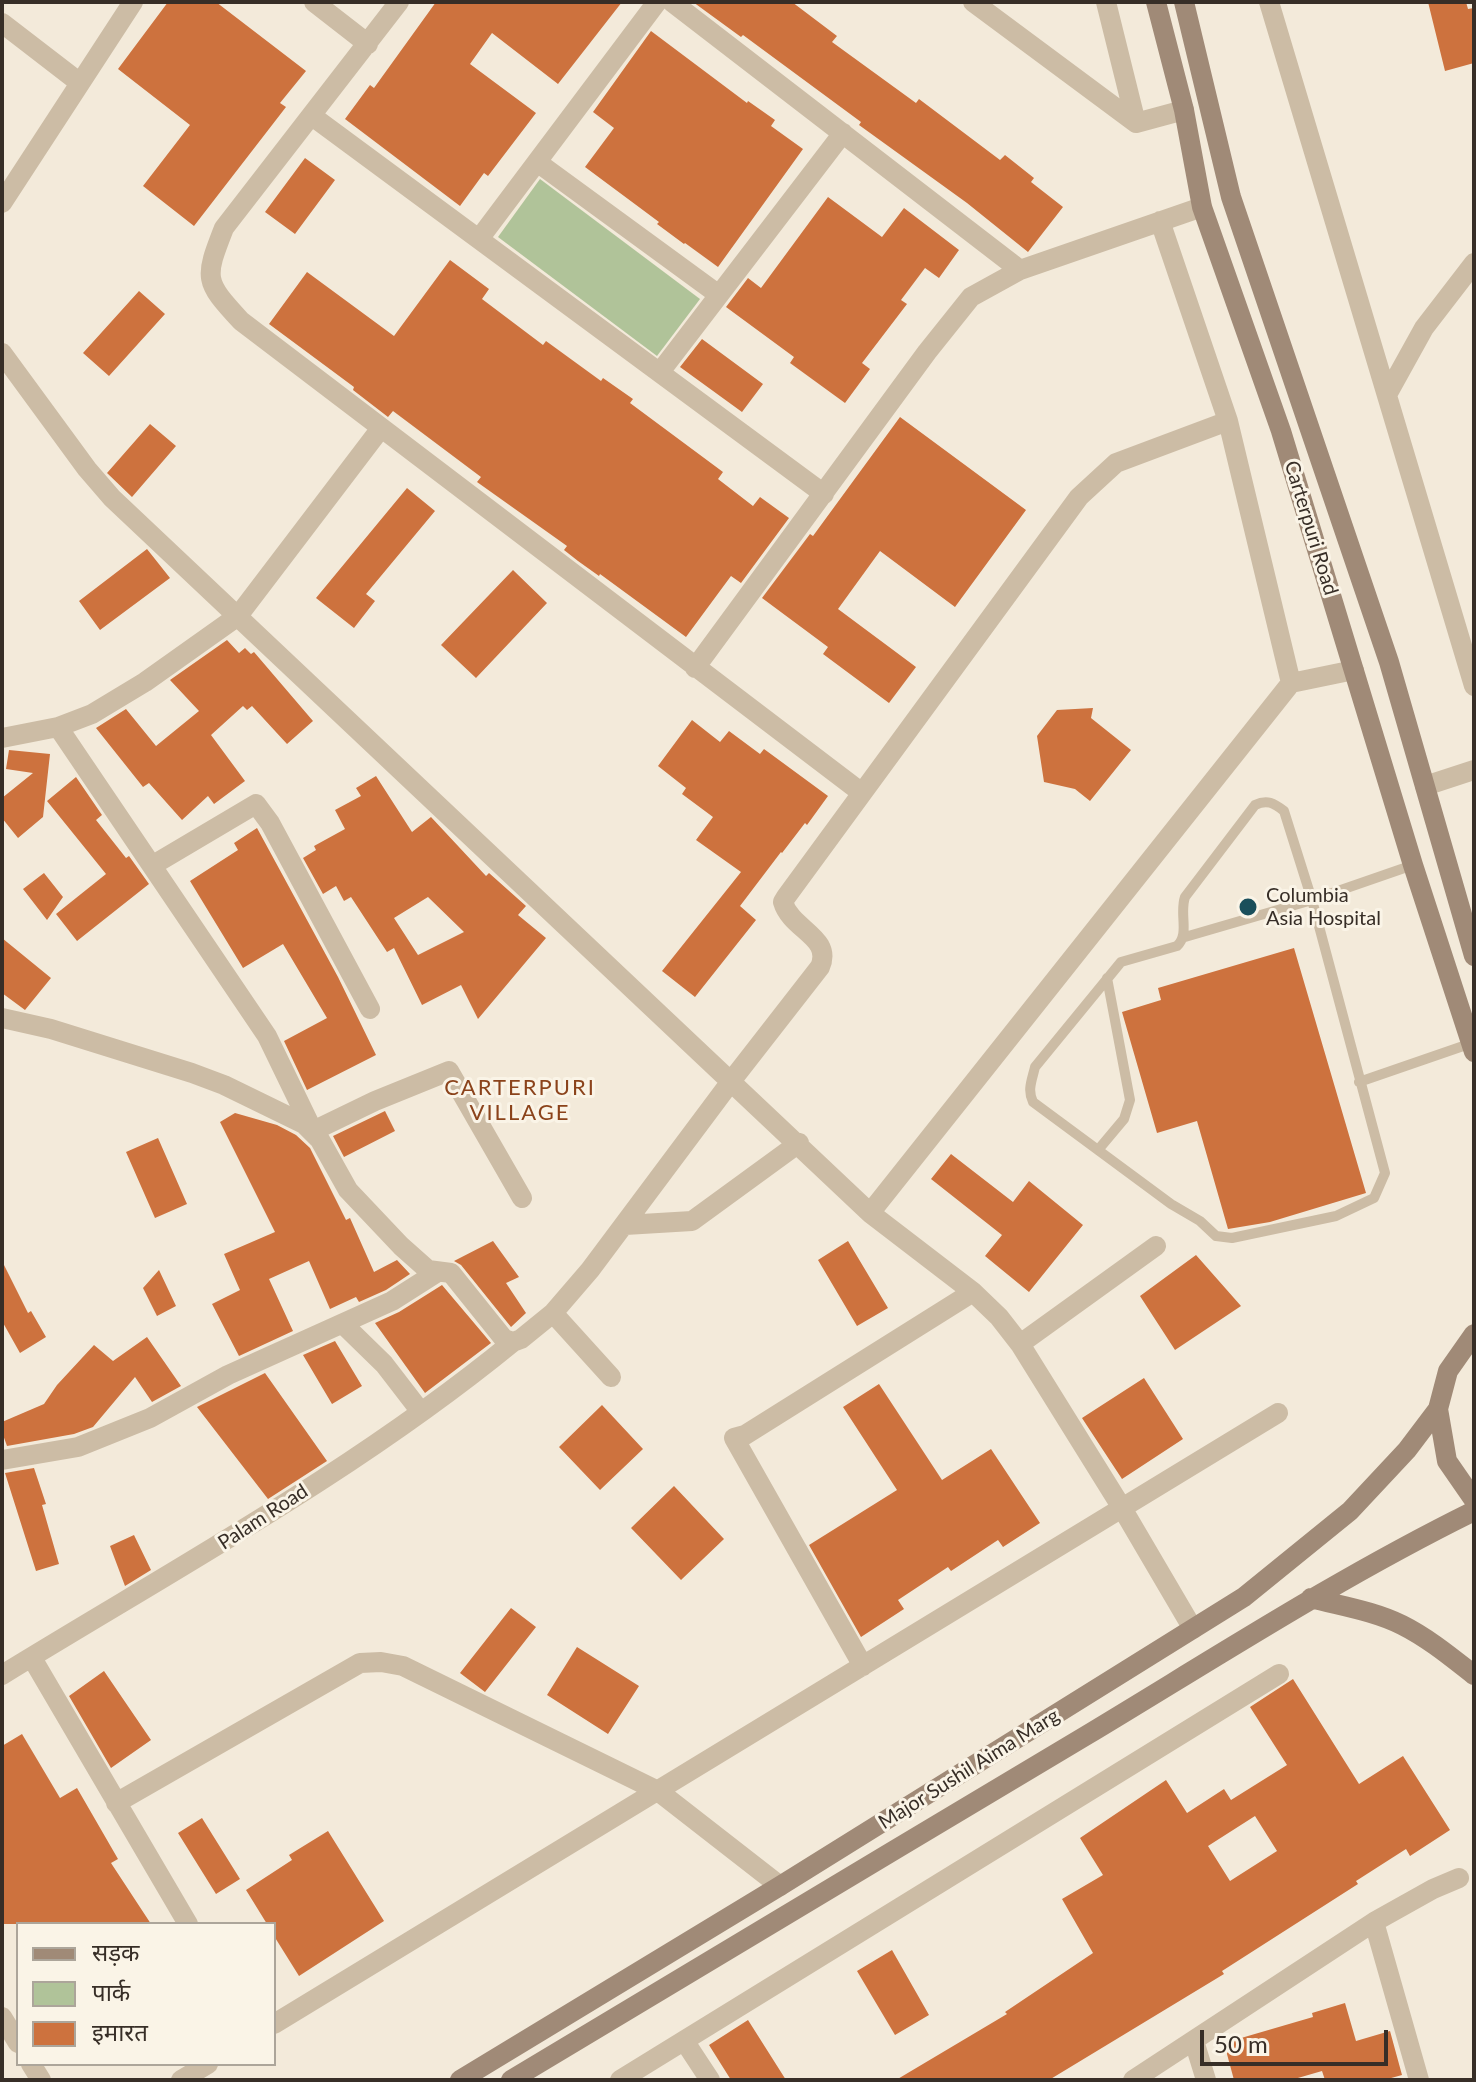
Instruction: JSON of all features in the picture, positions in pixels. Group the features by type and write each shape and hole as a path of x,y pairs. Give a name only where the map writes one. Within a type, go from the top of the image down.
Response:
{"main road":[{"name":"Carterpuri Road","path":"1156,2 1184,110 1202,207 1281,431 1413,865 1473,1048"},
{"name":"Carterpuri Road","path":"1184,2 1231,197 1389,662 1474,956"},
{"path":"1474,1334 1448,1371 1438,1409 1447,1461 1474,1500"},
{"name":"Major Sushil Aima Marg","path":"460,2080 485,2073 1244,1597 1350,1511 1407,1450 1438,1409"},
{"name":"Major Sushil Aima Marg","path":"511,2080 1311,1598 1474,1511"},
{"path":"1311,1598 1378,1615 1402,1625 1474,1675"}],"street":[{"path":"2,203 133,2"},
{"path":"314,2 368,44"},
{"path":"399,2 224,228 209,265 217,295 241,321 862,793 1079,497 1116,463 1228,421"},
{"path":"479,239 657,2"},
{"path":"672,2 1020,270"},
{"path":"973,2 1136,123"},
{"path":"1106,2 1136,123"},
{"path":"1269,2 1474,686"},
{"path":"2,23 80,83"},
{"path":"1136,123 1184,110"},
{"path":"312,116 824,494"},
{"path":"660,372 843,133"},
{"path":"537,162 719,295"},
{"path":"695,668 927,352 971,297 1020,270 1202,207"},
{"path":"1160,221 1228,421 1291,683"},
{"path":"1388,393 1424,328 1474,263"},
{"path":"2,353 98,482 870,1213 973,1292 999,1317 1020,1344 1122,1508 1193,1629"},
{"path":"2,738 58,727 92,714 145,682 238,616 381,428"},
{"path":"870,1213 1291,683 1354,670"},
{"path":"58,727 267,1036 313,1131 348,1190 420,1265 436,1273 451,1273 501,1336 513,1342"},
{"path":"1425,786 1474,770"},
{"name":"Palam Road","path":"2,1675 271,1514 465,1381 553,1313 625,1225 820,967 824,957 823,946 788,915 783,902 862,793"},
{"path":"153,865 256,804 270,823 370,1009"},
{"path":"2,1018 51,1029 192,1073 224,1085 313,1131"},
{"path":"313,1131 449,1071 522,1198"},
{"path":"625,1225 692,1221 799,1143"},
{"path":"1020,1344 1156,1246"},
{"path":"2,1460 78,1447 150,1418 228,1375 392,1301 436,1273"},
{"path":"863,1666 734,1438 745,1435 973,1292"},
{"path":"553,1313 611,1377"},
{"path":"343,1324 384,1364 421,1412"},
{"path":"276,2023 1278,1413"},
{"path":"32,1658 187,1922"},
{"path":"116,1803 360,1663 381,1662 403,1666 658,1791 780,1886"},
{"path":"620,2080 1279,1674"},
{"path":"1133,2080 1374,1922 1459,1878"},
{"path":"1374,1922 1419,2080"},
{"path":"2,2017 16,2040"},
{"path":"1194,2041 1206,2080"},
{"path":"685,2042 710,2080"},
{"path":"181,2080 205,2066"}],"lane":[{"path":"1185,937 1181,915 1185,897 1255,805 1271,802 1284,811 1312,900 1385,1173 1374,1198 1336,1216 1223,1239 1033,1102 1029,1093 1035,1067 1121,962 1177,946 1185,937 1312,900 1413,865"},
{"path":"1098,1150 1124,1119 1130,1100 1107,978"},
{"path":"1359,1082 1473,1048"}],"green space":[{"path":"540,179 700,299 657,356 498,237"}],"building":[{"path":"168,2 216,2 306,71 280,103 286,107 194,226 143,186 190,125 118,69"},
{"path":"436,2 622,2 558,84 492,33 470,64 536,113 488,176 484,173 460,206 345,119 370,85 374,88"},
{"path":"693,2 792,2 837,36 832,42 916,103 919,99 1000,160 1005,155 1034,178 1031,182 1063,207 1028,252 967,203 859,125 861,122"},
{"path":"1428,2 1466,2 1468,9 1474,8 1474,63 1445,71"},
{"path":"651,31 747,103 775,120 771,126 803,149 718,267 585,167 614,128 593,112"},
{"path":"305,158 335,180 295,234 265,212"},
{"path":"828,197 882,237 904,208 959,250 939,278 925,268 901,300 907,304 862,363 870,369 845,403 790,363 794,357 726,307 748,278 761,288"},
{"path":"450,260 489,289 482,299 543,345 546,341 601,381 603,378 633,399 630,403 723,472 718,479 753,506 760,497 789,518 741,583 731,576 686,637 578,561 564,550 567,546 477,482 481,477 393,411 388,417 353,390 354,387 269,324 307,272 394,336"},
{"path":"139,291 165,314 109,376 83,353"},
{"path":"702,339 763,384 742,412 680,367"},
{"path":"900,417 1026,510 955,607 880,551 838,609 916,667 889,703 823,654 828,647 762,598 810,534 813,536"},
{"path":"150,424 176,446 132,497 107,473"},
{"path":"407,488 435,511 366,594 375,601 354,628 316,598"},
{"path":"147,549 170,578 100,630 79,601"},
{"path":"513,570 547,603 476,678 441,645"},
{"path":"227,640 239,653 245,648 251,654 254,652 313,721 287,744 252,706 247,710 243,706 211,735 245,781 214,804 208,796 182,820 149,783 143,787 96,728 126,709 156,746 199,711 170,680"},
{"path":"1093,708 1091,718 1131,750 1090,801 1075,789 1044,782 1037,736 1057,710"},
{"path":"692,720 720,742 729,731 760,754 764,749 828,796 740,906 756,920 695,997 662,971 741,872 696,840 713,817 682,794 686,788 658,766"},
{"path":"9,750 50,754 43,817 18,838 2,818 2,798 33,773 6,769"},
{"path":"376,776 412,832 431,817 486,876 489,873 526,906 518,915 546,938 478,1019 461,985 422,1005 394,948 387,952 351,897 344,901 336,886 323,894 303,858 316,850 314,846 345,829 335,810 361,796 356,788","holes":["428,897 464,932 418,955 394,918"]},
{"path":"76,777 102,815 96,820 126,858 129,856 149,884 77,941 56,914 106,874 47,801"},
{"path":"257,828 338,977 376,1055 307,1090 284,1041 327,1018 283,944 243,968 190,881 238,850 234,843"},
{"path":"44,873 63,897 47,920 23,889"},
{"path":"2,938 51,978 25,1010 2,993"},
{"path":"1294,948 1366,1193 1270,1222 1228,1229 1197,1121 1157,1133 1122,1012 1161,1000 1158,988"},
{"path":"385,1111 395,1131 344,1157 333,1136"},
{"path":"235,1113 277,1125 296,1135 310,1148 346,1220 350,1218 374,1272 397,1260 410,1274 386,1290 359,1302 356,1297 330,1309 309,1261 269,1279 293,1331 239,1356 212,1304 240,1290 224,1254 275,1232 220,1122"},
{"path":"158,1138 187,1204 155,1218 126,1152"},
{"path":"951,1154 1013,1202 1029,1181 1083,1225 1029,1292 985,1256 1002,1235 931,1179"},
{"path":"493,1241 519,1277 506,1283 526,1313 511,1327 461,1265 454,1261"},
{"path":"848,1241 888,1308 857,1326 818,1260"},
{"path":"1196,1255 1241,1306 1175,1350 1140,1296"},
{"path":"2,1261 28,1313 31,1311 46,1337 20,1353 2,1321"},
{"path":"159,1270 176,1306 157,1316 143,1288"},
{"path":"442,1285 491,1343 425,1393 375,1323"},
{"path":"147,1337 181,1386 152,1402 135,1377 93,1427 74,1434 7,1446 2,1422 44,1404 94,1345 113,1361"},
{"path":"335,1341 362,1386 332,1404 303,1355"},
{"path":"265,1373 327,1461 268,1499 197,1407"},
{"path":"1144,1378 1183,1439 1122,1479 1082,1418"},
{"path":"879,1384 942,1480 991,1449 1040,1523 1003,1547 998,1540 951,1571 948,1567 898,1600 904,1609 861,1637 809,1545 897,1490 843,1407"},
{"path":"602,1405 643,1449 600,1490 559,1447"},
{"path":"34,1468 46,1504 42,1505 59,1564 36,1571 5,1473"},
{"path":"674,1486 724,1539 681,1580 631,1528"},
{"path":"134,1535 151,1570 125,1586 110,1546"},
{"path":"511,1608 536,1627 485,1692 460,1673"},
{"path":"577,1647 639,1686 608,1734 547,1695"},
{"path":"104,1671 151,1740 111,1768 69,1696"},
{"path":"1293,1679 1359,1784 1403,1756 1450,1830 1410,1856 1406,1849 1356,1881 1358,1884 1222,1971 1224,1974 1049,2080 896,2080 1007,2014 1005,2012 1093,1953 1062,1899 1103,1875 1080,1838 1166,1780 1187,1813 1224,1789 1231,1800 1287,1765 1250,1707","holes":["1255,1816 1277,1851 1230,1881 1208,1846"]},
{"path":"22,1734 60,1798 77,1788 118,1859 111,1863 150,1922 2,1924 2,1746"},
{"path":"202,1818 240,1879 216,1894 178,1833"},
{"path":"328,1831 384,1921 299,1976 276,1939 276,1922 266,1922 246,1890 292,1860 289,1855"},
{"path":"892,1950 929,2015 895,2035 857,1971"},
{"path":"1345,2003 1356,2041 1390,2031 1402,2075 1384,2080 1325,2080 1322,2071 1291,2080 1234,2080 1224,2043 1313,2017 1312,2013"},
{"path":"748,2020 786,2080 731,2080 709,2045"}],"place":[{"name":"Columbia Asia Hospital","path":"1248,907"}],"district":[{"name":"CARTERPURI VILLAGE","path":"520,1100"}]}
